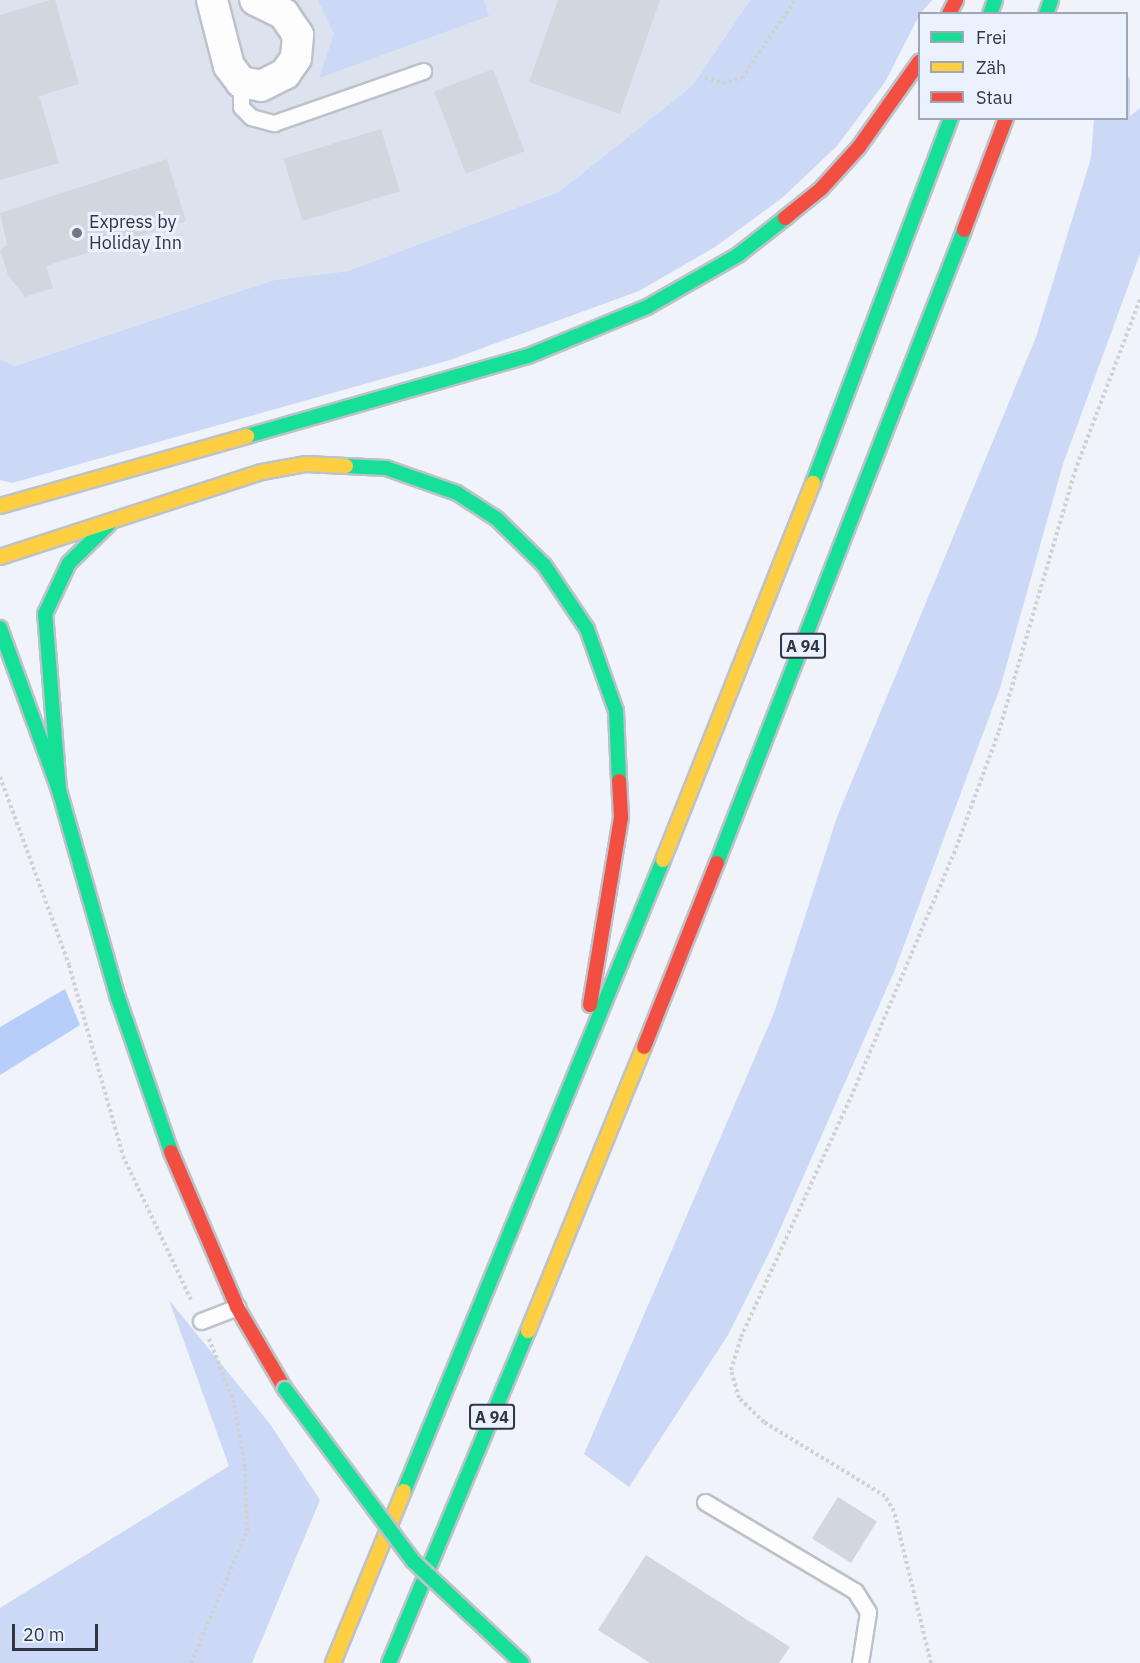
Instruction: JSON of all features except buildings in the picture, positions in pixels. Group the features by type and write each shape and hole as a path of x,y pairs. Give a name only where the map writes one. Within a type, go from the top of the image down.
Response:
{"main road":[{"path":"0,507 528,356 647,307 738,255 821,189 859,147 918,64"},
{"name":"A 94","path":"333,1663 580,1068 848,395 950,120"},
{"name":"A 94","path":"389,1663 595,1171 895,414 1005,120"},
{"path":"0,557 262,472 306,465 358,465 386,468 457,493 497,519 544,565 587,629 605,672 616,711 622,762 621,817 580,1068"},
{"path":"59,790 45,614 69,563 118,517"},
{"path":"0,628 59,790 118,999 175,1164 237,1307 285,1389 413,1561 522,1663"}],"street":[{"path":"212,0 229,66 241,82 261,86 285,74 296,58 298,35 284,14 255,0"}],"lane":[{"path":"241,82 240,107 251,117 274,123 423,71"},
{"path":"201,1321 237,1307"},
{"path":"705,1502 855,1591 868,1612 860,1663"}],"path":[{"path":"705,78 723,83 742,78 795,0"},
{"path":"932,1663 894,1511 885,1496 764,1422 738,1398 732,1370 741,1337 852,1097 956,848 999,731 1075,471 1140,299"},
{"path":"0,777 69,965 123,1156 201,1321 234,1403 245,1467 247,1531 192,1663"}],"shaded area":[{"path":"0,0 750,0 693,85 559,192 348,271 274,280 15,366 0,359"},
{"path":"318,0 484,0 489,16 319,78 334,34"},
{"path":"750,0 932,0 922,12 918,12 918,18 885,82 837,146 782,198 715,247 639,291 450,360 12,483 0,480 0,359 15,366 274,280 348,271 559,192 693,85"},
{"path":"1128,77 1130,78 1130,116 1140,108 1140,254 1063,464 1000,688 894,972 773,1245 728,1335 629,1487 584,1454 774,1013 837,817 1036,337 1091,158 1094,120 1128,120"},
{"path":"65,989 80,1025 0,1075 0,1027"},
{"path":"169,1300 270,1424 320,1500 252,1663 0,1663 0,1608 229,1466"}],"traffic: fast":[{"path":"991,12 995,0"},
{"path":"1047,12 1051,0"},
{"path":"813,483 950,120"},
{"path":"247,436 528,356 647,307 738,255 785,218"},
{"path":"717,863 964,230"},
{"path":"346,466 386,468 457,493 497,519 544,565 587,629 616,711 619,781"},
{"path":"59,790 45,614 69,563 109,524"},
{"path":"0,628 59,790 118,998 171,1152"},
{"path":"404,1491 663,860"},
{"path":"389,1663 528,1331"},
{"path":"285,1389 413,1561 522,1663"}],"traffic: slow":[{"path":"0,506 247,436"},
{"path":"0,557 262,472 306,464 346,466"},
{"path":"663,860 813,483"},
{"path":"528,1331 644,1047"},
{"path":"333,1663 404,1491"}],"traffic: jam":[{"path":"950,12 956,0"},
{"path":"785,218 821,189 859,147 918,64"},
{"path":"964,230 1005,120"},
{"path":"590,1005 621,817 619,781"},
{"path":"644,1047 717,863"},
{"path":"171,1152 237,1307 285,1389"}],"place":[{"name":"Express by Holiday Inn","path":"77,233"}]}
